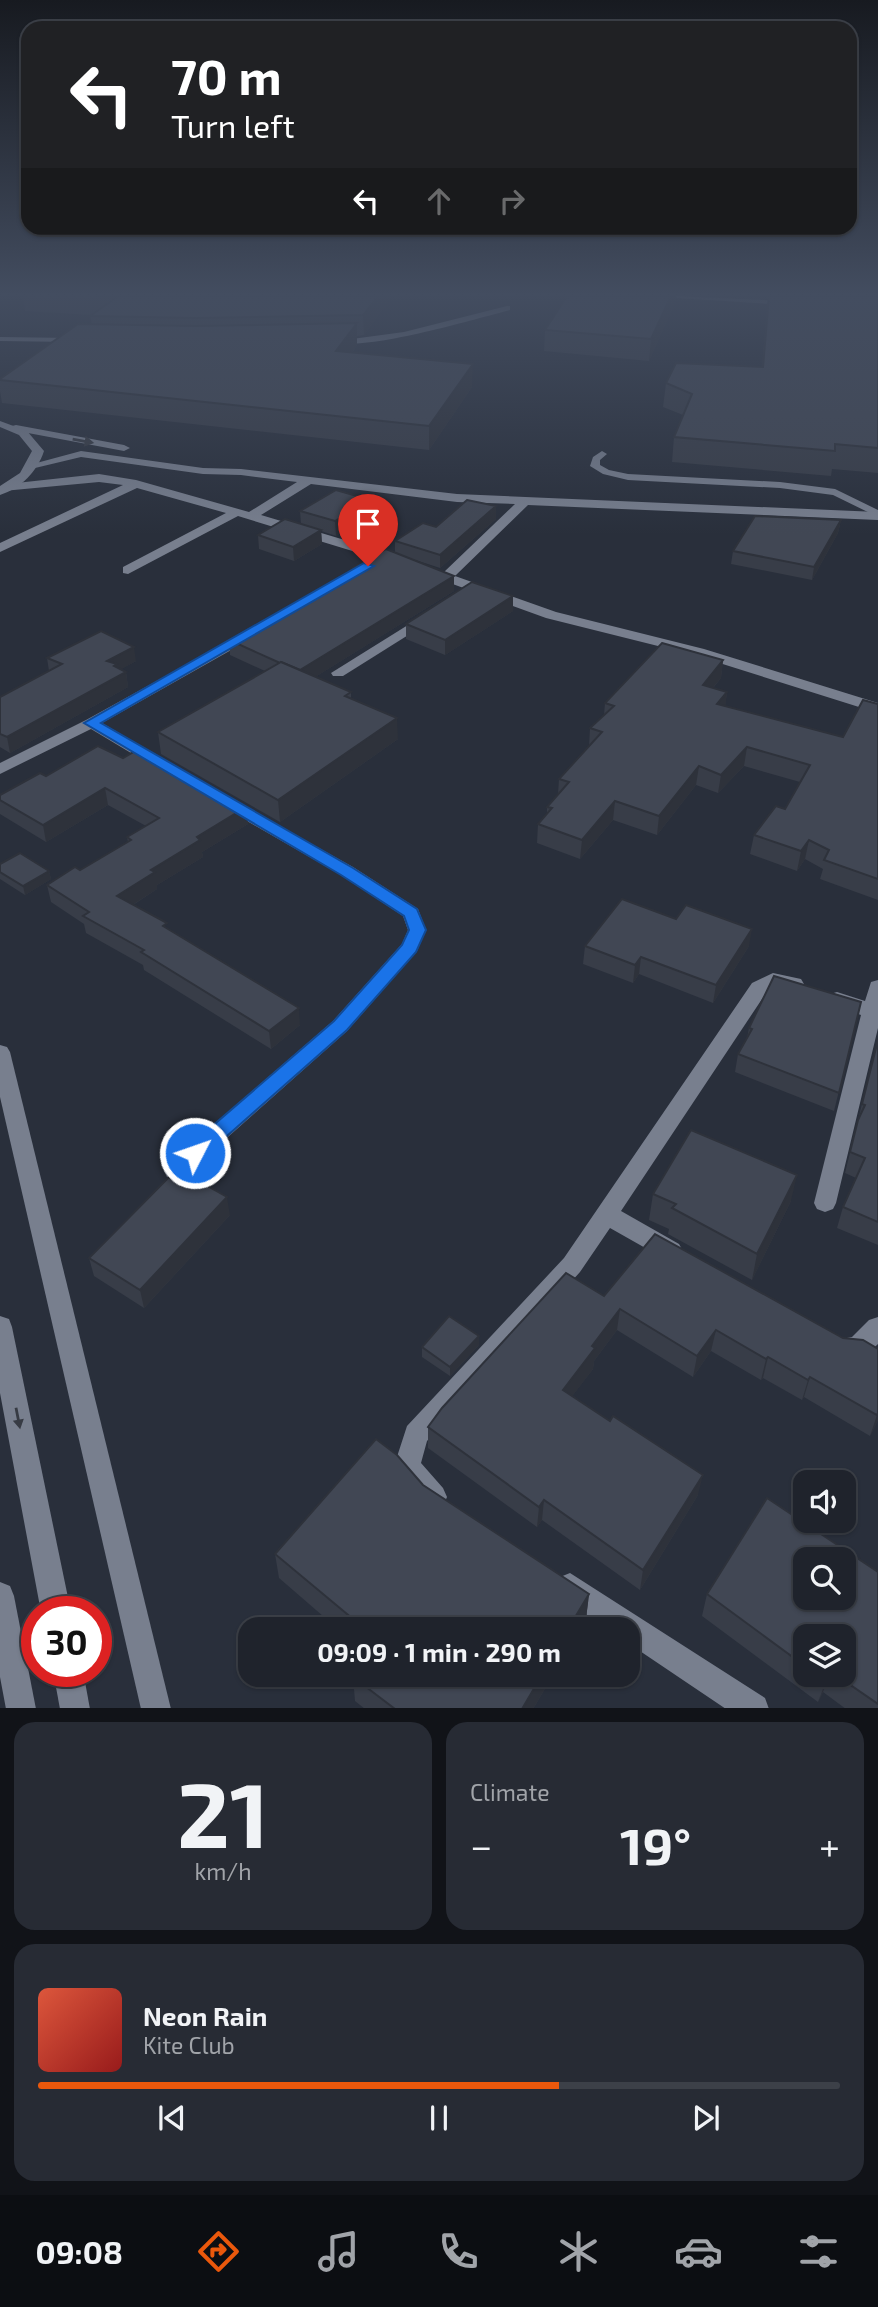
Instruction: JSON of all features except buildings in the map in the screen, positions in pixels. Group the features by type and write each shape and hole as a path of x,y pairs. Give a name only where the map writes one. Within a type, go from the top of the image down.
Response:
{"street":[{"path":"0,424 241,472 457,498 878,515"},
{"path":"3,489 24,477 34,465 38,451 32,439 16,428"},
{"path":"34,465 81,454 203,471 241,472"},
{"path":"3,489 99,478 136,484 384,556 446,577 468,591 699,652 878,709"},
{"path":"251,516 309,481"},
{"path":"0,548 136,484"},
{"path":"446,577 526,500"},
{"path":"128,570 236,512"},
{"path":"363,569 384,556"},
{"path":"338,673 440,609"},
{"path":"0,769 91,723 268,623"},
{"path":"91,723 172,770"},
{"path":"175,1171 340,1026 410,947 417,930 411,913 207,790"},
{"path":"458,1514 435,1499 407,1465 416,1435 572,1265 759,988 773,980 872,1011"},
{"path":"825,1203 878,987"},
{"path":"0,1052 156,1708"},
{"path":"607,1215 691,1262"},
{"path":"0,1327 53,1596"},
{"path":"822,1336 846,1349 857,1348 878,1328"},
{"path":"549,1574 752,1708"},
{"path":"0,1596 21,1708"},
{"path":"71,1687 75,1708"}],"lane":[{"path":"602,454 596,459 595,466 606,472 628,477 779,485 835,492 878,515"}],"route":[{"path":"195,1153 340,1026 410,947 417,930 411,913 347,872 91,723 368,566"}]}
